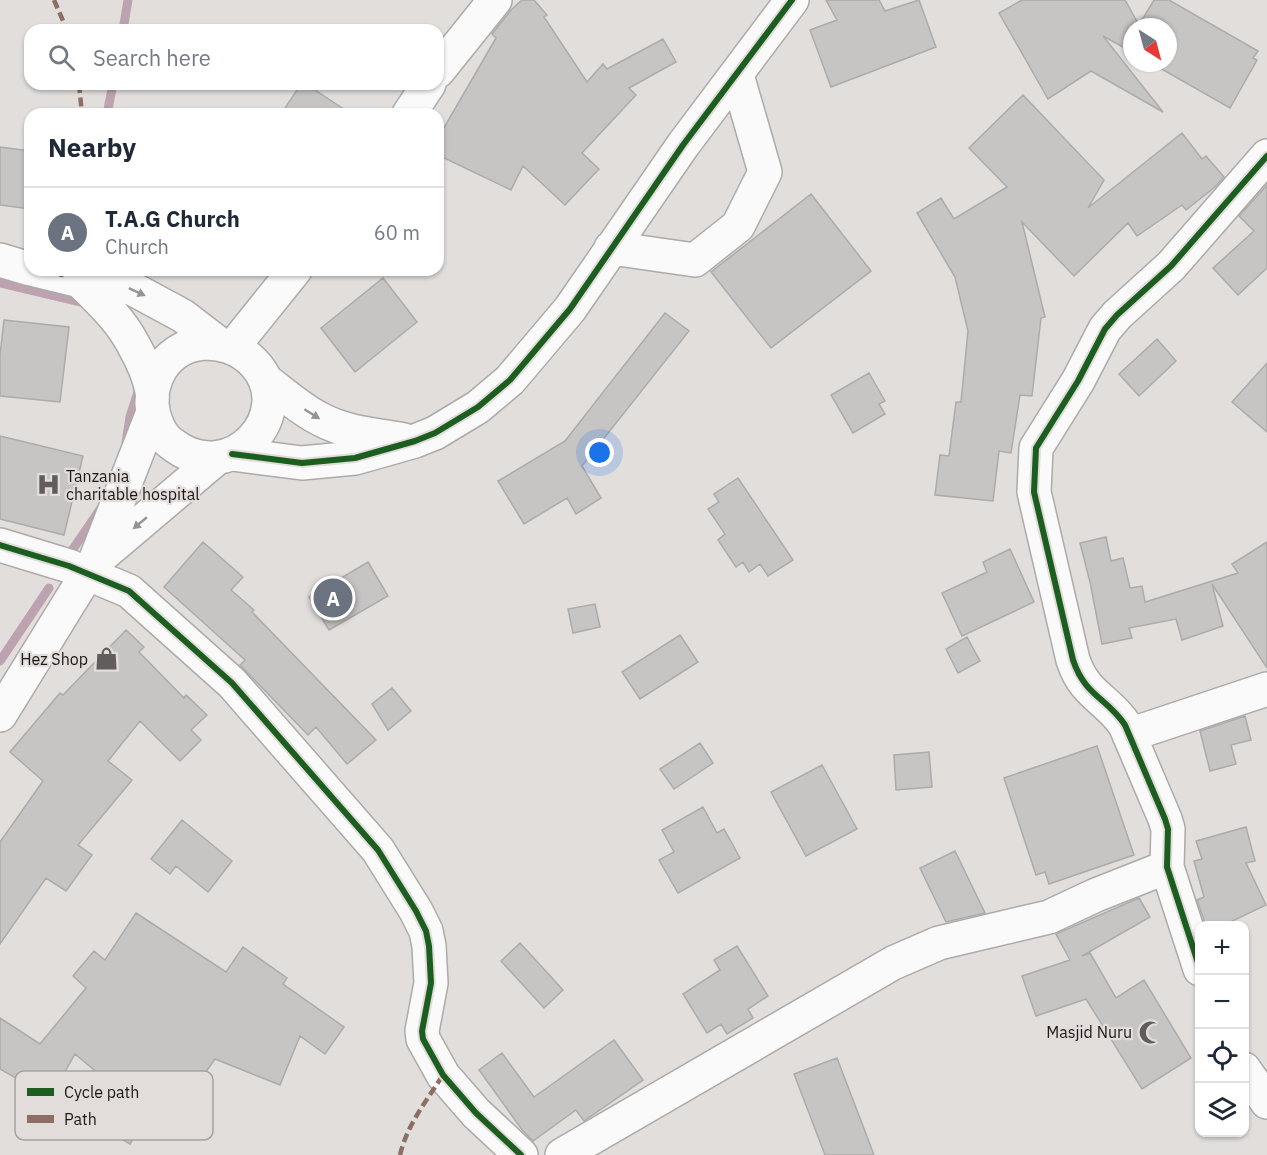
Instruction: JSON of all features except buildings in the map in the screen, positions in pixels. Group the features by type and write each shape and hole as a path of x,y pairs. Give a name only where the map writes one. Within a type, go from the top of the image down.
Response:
{"street":[{"path":"444,64 495,0"},
{"path":"80,281 120,322 142,362 159,428 169,442 183,452 200,458 225,456 302,463 355,458 415,441 435,433 478,407 510,380 570,309 682,145 792,0"},
{"path":"611,248 695,260 738,226 765,172 737,75"},
{"path":"413,108 425,90"},
{"path":"1195,954 1167,867 1168,829 1129,735 1119,717 1085,685 1078,675 1073,660 1034,492 1036,448 1078,381 1095,345 1105,330 1117,315 1171,266 1267,156"},
{"path":"0,260 24,266"},
{"path":"60,276 80,281 108,281 132,289 183,316 225,345 246,355 257,366 268,394 268,409 263,423 256,436 245,447 225,456 91,567"},
{"path":"225,345 289,276"},
{"path":"0,714 91,567 153,402 158,375 168,360 183,349 200,343 225,345"},
{"path":"264,380 307,412 324,421 352,431 415,441"},
{"path":"0,545 69,566 91,567 129,591 232,683 378,850 426,931 431,983 422,1031 423,1040 443,1075 476,1113 521,1155"},
{"path":"1129,735 1267,690"},
{"path":"562,1155 893,963 939,943 1049,917 1167,867"},
{"path":"1249,1075 1267,1102"}],"waterway":[{"path":"124,24 128,0"},
{"path":"108,108 112,90"},
{"path":"0,283 85,303"},
{"path":"126,443 130,417 139,389"},
{"path":"73,549 101,508"},
{"path":"0,661 49,588"}],"marked path":[{"path":"54,0 64,24"},
{"path":"80,90 81,108"},
{"path":"400,1155 412,1123 443,1075"}],"cycle path":[{"path":"232,454 302,463 355,458 435,433 478,407 510,380 570,309 683,145 792,0"},
{"path":"1195,954 1167,867 1168,829 1165,819 1125,725 1084,682 1073,660 1034,492 1036,448 1078,381 1105,329 1117,315 1171,266 1267,156"},
{"path":"0,545 69,566 129,591 232,683 378,850 426,931 431,983 422,1031 423,1039 443,1075 476,1113 521,1155"}],"place":[{"name":"Tanzania charitable hospital","path":"48,485"},
{"name":"T.A.G Church","path":"333,598"},
{"name":"Hez Shop","path":"106,659"},
{"name":"Masjid Nuru","path":"1150,1032"}]}
